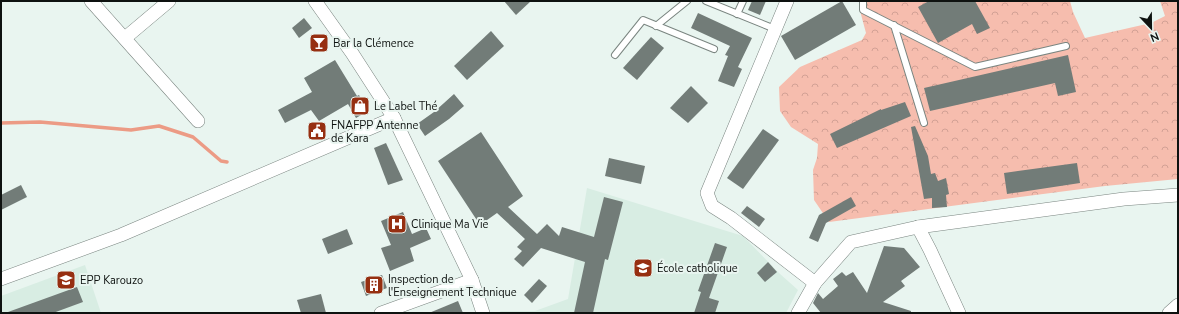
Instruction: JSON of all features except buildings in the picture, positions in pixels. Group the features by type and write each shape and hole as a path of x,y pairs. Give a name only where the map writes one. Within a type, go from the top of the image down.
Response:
{"street":[{"path":"91,1 198,121"},
{"path":"125,38 169,1"},
{"path":"315,1 352,53 394,118 472,280 483,313"},
{"path":"787,1 707,193 712,206 731,218 815,283"},
{"path":"1,279 121,235 394,118"},
{"path":"798,313 815,283 851,242 918,227 1124,199 1178,195"},
{"path":"918,227 959,313"},
{"path":"381,313 472,280"},
{"path":"1169,313 1178,305"}],"lane":[{"path":"656,26 687,1"},
{"path":"706,1 775,29"},
{"path":"737,14 743,1"},
{"path":"863,1 863,10 976,67 1066,46"},
{"path":"615,55 643,20 714,49"},
{"path":"894,25 924,123"}],"shaded area":[{"path":"587,188 743,236 798,290 786,313 501,313 500,311 535,311 568,299"},
{"name":"EPP Karouzo","path":"85,265 101,313 1,313 1,296"}],"green space":[{"path":"859,1 1070,1 1073,12 1085,38 1151,23 1165,16 1160,1 1178,1 1178,179 1105,186 829,222 814,200 813,170 817,158 818,144 791,127 780,111 779,87 800,67 862,40 866,33 859,7"}],"waterway":[{"path":"1,123 40,122 131,130 159,126 193,137 221,161 227,162"}],"place":[{"name":"Bar la Clémence","path":"319,43"},
{"name":"Le Label Thé","path":"360,106"},
{"name":"FNAFPP Antenne de Kara","path":"317,131"},
{"name":"Clinique Ma Vie","path":"397,224"},
{"name":"École catholique","path":"643,268"},
{"name":"EPP Karouzo","path":"66,280"},
{"name":"Inspection de l'Enseignement Technique","path":"374,285"}]}
